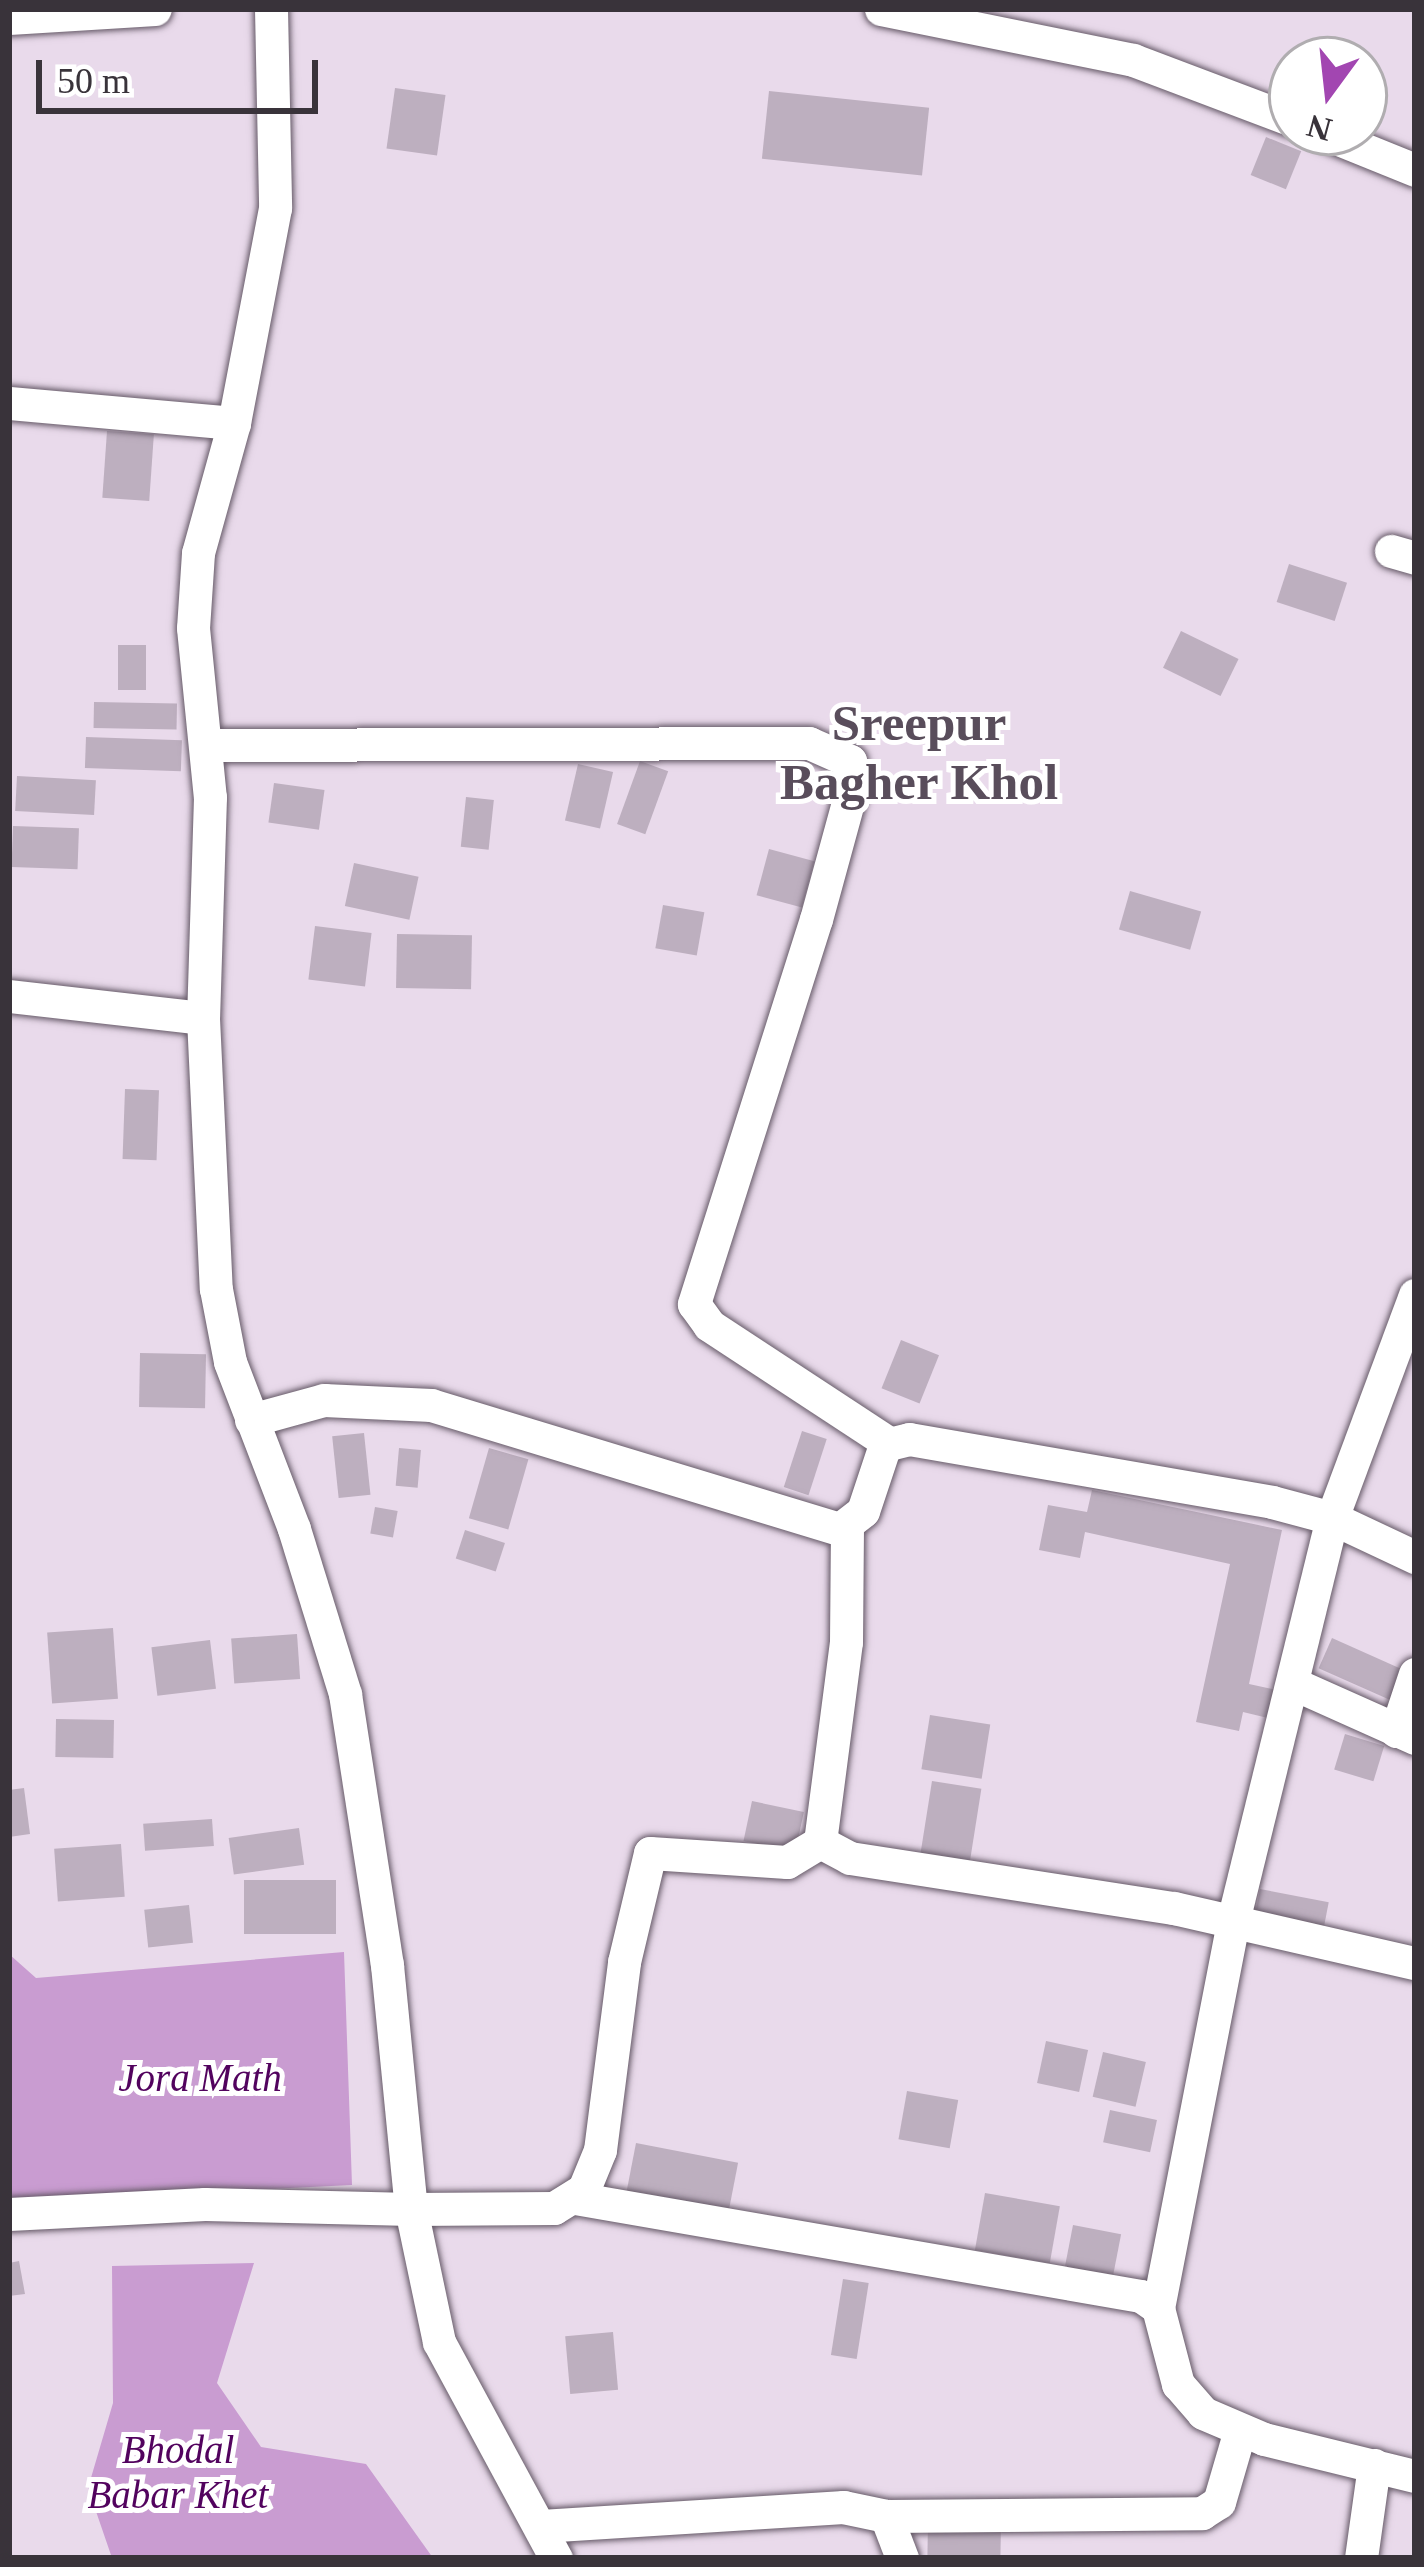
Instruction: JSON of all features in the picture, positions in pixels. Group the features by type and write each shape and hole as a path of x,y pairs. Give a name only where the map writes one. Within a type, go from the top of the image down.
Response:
{"street":[{"path":"9,18 155,9"},
{"path":"271,9 274,208 234,423 195,584 196,690 207,745 203,1018 215,1289 251,1420 294,1528 354,1738 411,2209 439,2342 556,2558"},
{"path":"881,9 1133,60 1268,111"},
{"path":"9,404 234,423"},
{"path":"207,745 809,743 850,761 853,784 816,919 694,1304 709,1324 887,1442 1121,1472 1332,1518 1415,1557"},
{"path":"9,997 203,1018"},
{"path":"1415,1295 1332,1518 1233,1921 1158,2308 1178,2384 1203,2413 1240,2430 1415,2476"},
{"path":"251,1420 324,1400 431,1405 847,1528"},
{"path":"820,1843 846,1642 847,1528 862,1511 887,1442"},
{"path":"1292,1683 1406,1734 1415,1675"},
{"path":"820,1843 850,1858 1233,1921 1415,1963"},
{"path":"575,2198 600,2150 645,1858 667,1848 787,1862 820,1843"},
{"path":"9,2214 205,2204 554,2208 575,2198 1134,2294 1158,2308"},
{"path":"542,2526 842,2507 886,2516 1202,2513 1220,2503 1240,2430"},
{"path":"1361,2558 1375,2465"},
{"path":"886,2516 902,2558"}],"green space":[{"name":"Jora Math","path":"344,1952 352,2185 9,2202 9,1954 36,1978"},
{"name":"Bhodal Babar Khet","path":"254,2263 217,2383 261,2447 366,2464 433,2558 112,2558 88,2488 113,2403 112,2266"}],"building":[{"path":"395,88 446,95 437,156 387,148"},
{"path":"769,91 929,108 922,175 762,159"},
{"path":"1266,137 1268,156 1299,156 1286,189 1251,175"},
{"path":"107,431 154,434 149,501 102,498"},
{"path":"1289,564 1347,583 1335,621 1277,602"},
{"path":"1181,631 1239,659 1221,696 1163,668"},
{"path":"118,645 146,645 146,690 118,690"},
{"path":"94,702 177,703 177,729 94,728"},
{"path":"86,737 182,740 181,771 85,768"},
{"path":"640,761 668,771 645,834 617,824"},
{"path":"578,764 613,772 600,829 565,821"},
{"path":"17,776 96,780 94,815 15,811"},
{"path":"274,783 325,790 319,830 268,823"},
{"path":"466,797 494,800 489,850 461,847"},
{"path":"13,826 79,828 78,869 12,867"},
{"path":"769,849 814,861 802,908 757,895"},
{"path":"354,863 419,877 409,920 345,906"},
{"path":"1130,891 1201,911 1190,950 1119,929"},
{"path":"663,905 704,912 697,956 655,948"},
{"path":"315,926 372,933 365,987 308,980"},
{"path":"397,934 472,935 471,989 396,988"},
{"path":"125,1089 159,1090 157,1160 123,1159"},
{"path":"901,1340 939,1355 920,1404 882,1388"},
{"path":"140,1353 206,1354 205,1408 139,1407"},
{"path":"802,1431 827,1439 808,1495 784,1487"},
{"path":"364,1433 370,1495 339,1498 332,1436"},
{"path":"399,1448 421,1450 418,1488 396,1486"},
{"path":"489,1448 528,1459 508,1529 469,1518"},
{"path":"1092,1490 1282,1530 1249,1684 1282,1691 1276,1720 1243,1712 1239,1731 1196,1722 1230,1564 1085,1532 1080,1558 1039,1550 1048,1505 1087,1512"},
{"path":"375,1507 398,1511 393,1538 370,1534"},
{"path":"465,1530 505,1543 496,1572 456,1559"},
{"path":"113,1628 118,1699 52,1703 47,1633"},
{"path":"297,1634 300,1679 234,1683 231,1639"},
{"path":"1332,1638 1411,1673 1398,1704 1319,1668"},
{"path":"210,1640 216,1689 157,1696 151,1647"},
{"path":"930,1715 990,1725 982,1779 921,1769"},
{"path":"56,1719 114,1720 113,1758 55,1757"},
{"path":"1345,1734 1384,1746 1373,1781 1334,1769"},
{"path":"932,1781 981,1789 970,1861 921,1853"},
{"path":"24,1788 30,1834 9,1837 9,1790"},
{"path":"752,1801 804,1812 795,1852 743,1841"},
{"path":"212,1819 214,1846 145,1851 143,1824"},
{"path":"299,1828 304,1865 234,1875 229,1838"},
{"path":"121,1844 125,1897 58,1902 54,1849"},
{"path":"244,1880 336,1880 336,1934 244,1934"},
{"path":"1260,1889 1329,1902 1322,1935 1254,1921"},
{"path":"189,1905 193,1943 148,1947 144,1910"},
{"path":"1046,2041 1088,2050 1079,2092 1037,2083"},
{"path":"1103,2052 1146,2062 1136,2107 1093,2097"},
{"path":"907,2091 958,2100 950,2148 898,2139"},
{"path":"1110,2110 1157,2120 1150,2152 1103,2142"},
{"path":"636,2143 738,2163 727,2218 625,2198"},
{"path":"985,2193 1060,2206 1050,2263 975,2250"},
{"path":"1073,2225 1121,2234 1113,2279 1064,2269"},
{"path":"19,2261 25,2294 9,2296 9,2263"},
{"path":"843,2279 869,2283 857,2359 831,2355"},
{"path":"613,2332 618,2390 570,2394 565,2336"},
{"path":"928,2522 1001,2523 1000,2558 927,2558"}],"district":[{"name":"Sreepur Bagher Khol","path":"919,753"}]}
